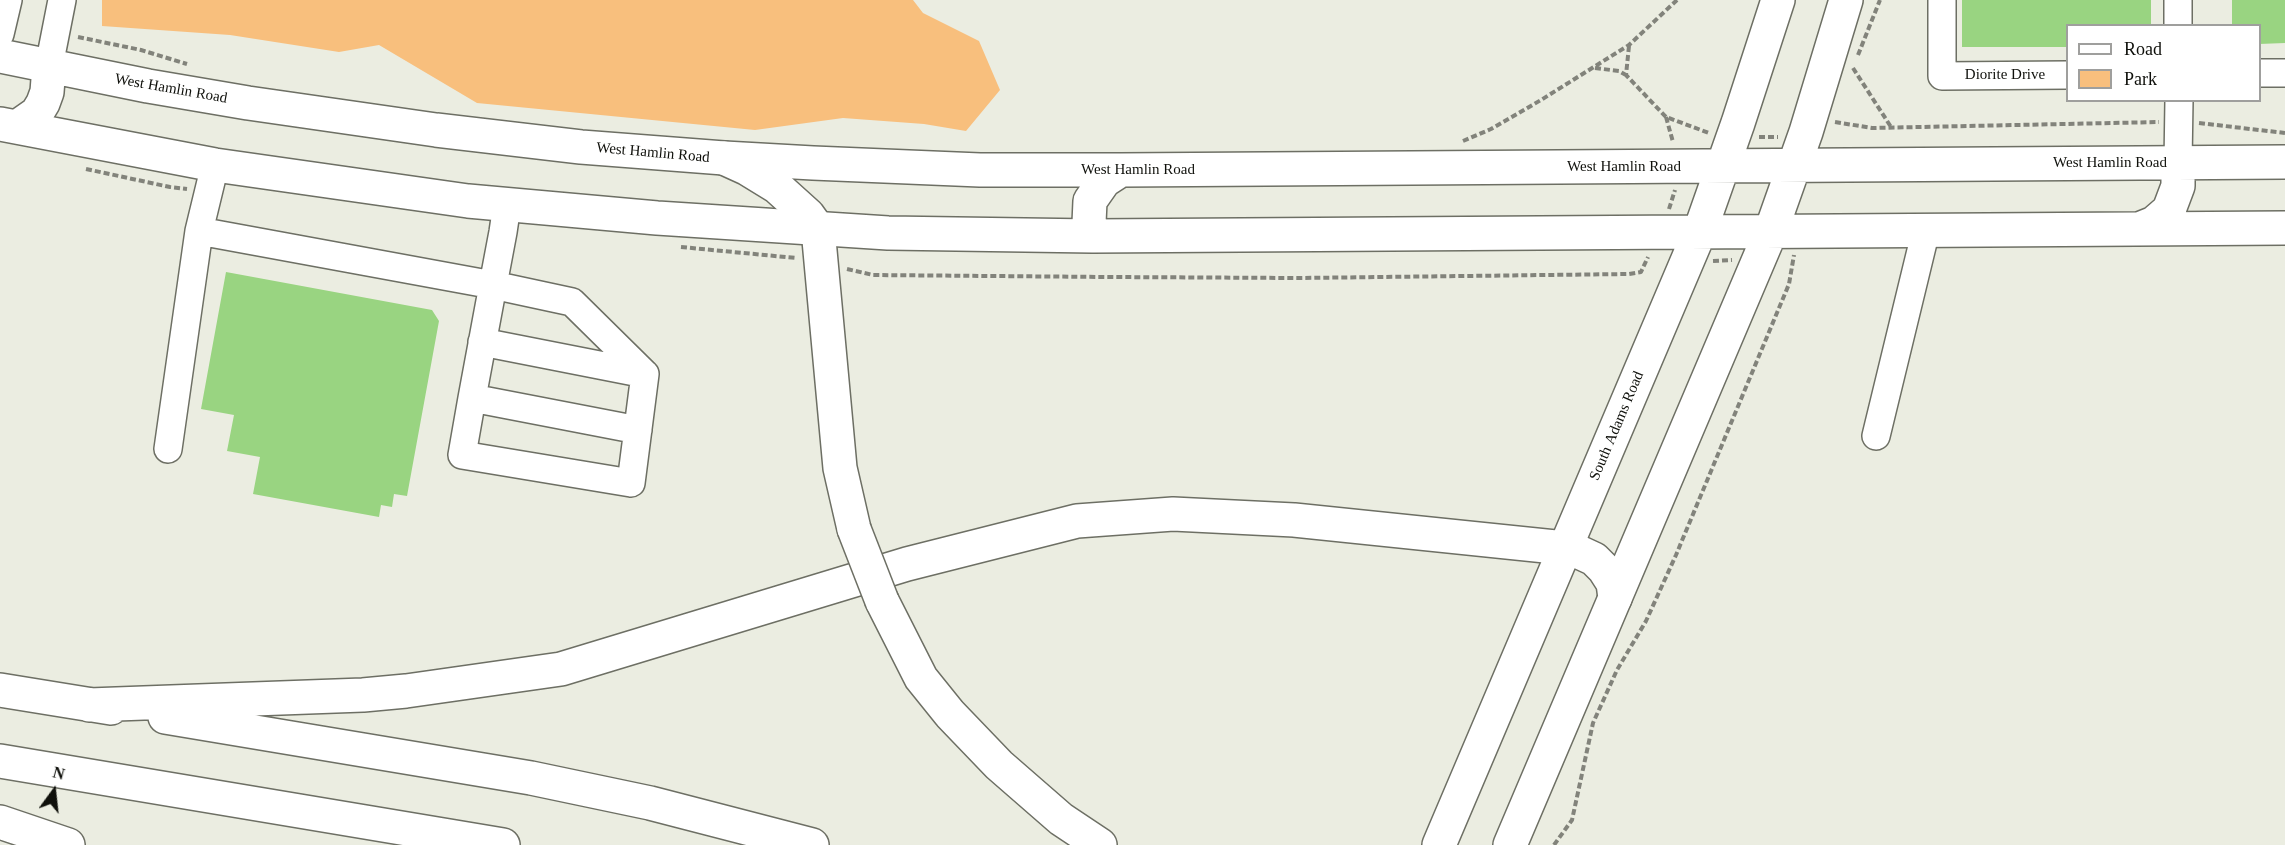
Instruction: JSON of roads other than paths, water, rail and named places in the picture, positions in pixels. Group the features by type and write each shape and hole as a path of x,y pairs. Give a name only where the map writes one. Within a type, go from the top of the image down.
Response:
{"main road":[{"name":"South Adams Road","path":"1439,845 1700,231 1724,166 1778,0"},
{"path":"1510,845 1771,231 1794,166 1846,0"},
{"name":"West Hamlin Road","path":"0,56 248,103 581,147 724,158 980,170 2285,162"},
{"path":"8,126 32,117 43,103 47,92 49,66"},
{"path":"8,126 215,165 382,190 647,218 888,233 1093,236 2285,228"},
{"path":"724,158 777,187 808,214 818,229 840,468 854,529 882,601 921,678 950,714 999,765 1061,819 1100,845"},
{"path":"2139,229 2154,223 2169,210 2178,186 2178,163"},
{"path":"1093,236 1089,223 1090,201 1104,181 1121,170"},
{"path":"89,705 363,695 561,669 907,564 1077,521 1173,514 1294,520 1565,548 1581,553 1599,564 1613,583 1615,598"},
{"path":"0,690 531,778 650,803 812,845"},
{"path":"0,761 503,845"},
{"path":"0,822 68,845"}],"street":[{"path":"0,34 8,0"},
{"path":"49,66 62,0"},
{"name":"Diorite Drive","path":"1942,0 1942,76 2066,75"},
{"path":"2178,0 2178,24"},
{"path":"2261,73 2285,73"},
{"path":"2178,163 2179,111"},
{"path":"168,449 199,231 215,165"},
{"path":"507,204 462,455 631,483 645,374"},
{"path":"1876,436 1926,230"},
{"path":"199,231 493,285 572,302 645,374"},
{"path":"482,342 645,374"},
{"path":"472,398 638,430"}]}
